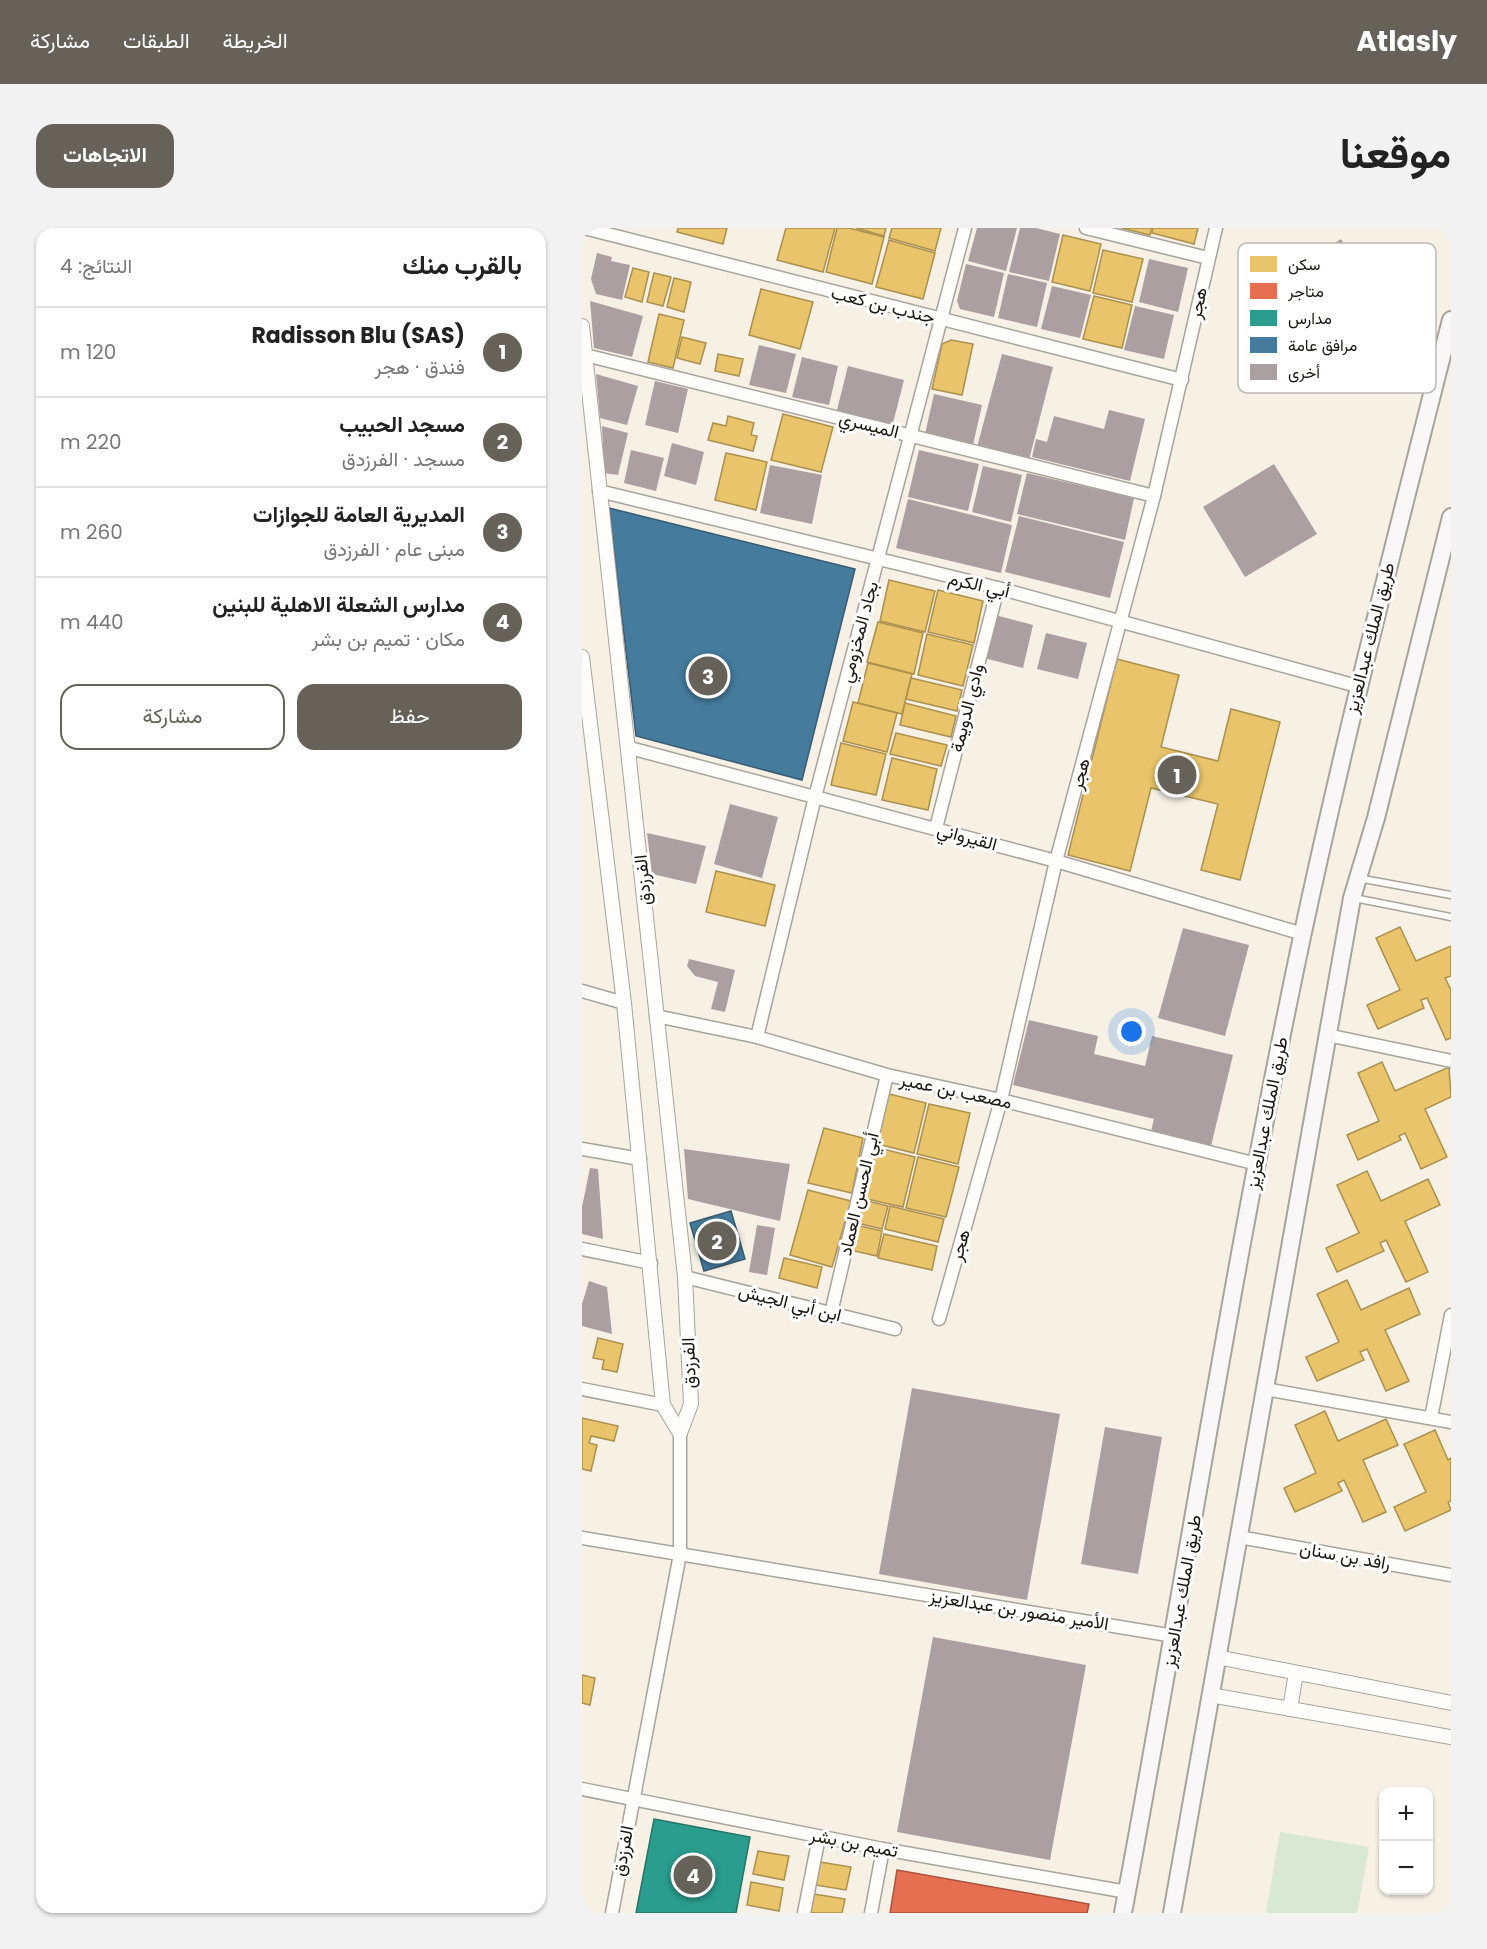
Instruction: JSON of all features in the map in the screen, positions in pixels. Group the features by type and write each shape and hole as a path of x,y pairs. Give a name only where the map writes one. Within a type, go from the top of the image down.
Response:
{"main road":[{"name":"طريق الملك عبدالعزيز","path":"1436,378 1451,320"},
{"name":"طريق الملك عبدالعزيز","path":"1123,1913 1257,1164 1303,934 1357,686 1432,393"},
{"path":"1172,1913 1352,898 1377,818 1451,517"}],"street":[{"name":"جندب بن كعب","path":"584,228 1182,380"},
{"name":"بجاد المخزومي","path":"757,1037 815,797 965,228"},
{"path":"1086,228 1208,258"},
{"name":"هجر","path":"939,1319 1001,1100 1056,861 1154,496 1216,228"},
{"name":"الفرزدق","path":"582,326 630,748 656,1016 686,1278 691,1404 680,1433 680,1554 612,1913"},
{"name":"الميسري","path":"585,355 1154,496"},
{"name":"أبي الكرم","path":"600,491 878,561 998,588 1357,686"},
{"name":"وادي الدويمة","path":"936,828 998,588"},
{"name":"الفرزدق","path":"582,657 588,739 624,1003 663,1404 680,1433"},
{"name":"القيرواني","path":"630,748 1056,861 1303,934"},
{"path":"582,991 624,1003"},
{"name":"مصعب بن عمير","path":"656,1016 757,1037 887,1076 1001,1100 1257,1164"},
{"path":"1327,1035 1451,1061"},
{"name":"أبي الحسن العماد","path":"831,1313 887,1076"},
{"path":"582,1149 640,1159"},
{"path":"582,1249 651,1263"},
{"name":"ابن أبي الجيش","path":"686,1278 895,1329"},
{"path":"1431,1418 1451,1315"},
{"path":"582,1389 663,1404"},
{"path":"1265,1389 1451,1422"},
{"name":"رافد بن سنان","path":"1239,1537 1451,1575"},
{"path":"582,1538 680,1554"},
{"name":"الأمير منصور بن عبدالعزيز","path":"680,1554 1174,1636"},
{"path":"1217,1657 1451,1704"},
{"path":"1290,1709 1296,1673"},
{"path":"1210,1695 1451,1737"},
{"name":"تميم بن بشر","path":"582,1790 883,1849 1127,1892"},
{"path":"804,1913 819,1837"},
{"path":"871,1913 883,1849"}],"lane":[{"path":"1358,878 1451,895"},
{"path":"1352,898 1451,917"}],"green space":[{"path":"1280,1832 1369,1847 1357,1913 1266,1913"}],"building: سكن":[{"path":"678,228 727,228 723,244 677,232"},
{"path":"786,228 835,228 823,272 777,260"},
{"path":"837,228 849,228 884,237 872,284 826,272"},
{"path":"856,228 886,228 884,236"},
{"path":"892,228 941,228 935,251 889,238"},
{"path":"1121,228 1152,228 1150,235"},
{"path":"1153,228 1198,228 1194,244 1152,233"},
{"path":"1063,235 1101,244 1090,291 1052,282"},
{"path":"889,240 935,253 923,299 876,287"},
{"path":"1103,250 1143,259 1132,302 1093,293"},
{"path":"633,268 649,272 642,302 625,297"},
{"path":"654,273 671,277 663,306 647,302"},
{"path":"674,278 691,282 684,312 667,307"},
{"path":"761,289 813,302 800,349 749,335"},
{"path":"1094,296 1132,305 1122,348 1083,339"},
{"path":"659,314 684,320 673,368 648,362"},
{"path":"682,337 706,343 700,364 677,358"},
{"path":"951,340 973,344 962,395 932,389 942,344"},
{"path":"718,354 743,359 739,376 715,371"},
{"path":"783,414 833,427 821,472 771,460"},
{"path":"728,416 754,423 751,435 757,436 753,451 708,440 713,423 726,426"},
{"path":"726,453 767,462 756,510 715,500"},
{"path":"889,580 935,591 925,632 880,621"},
{"path":"938,590 983,601 974,643 928,632"},
{"path":"878,622 923,633 914,674 867,662"},
{"path":"927,634 973,645 963,686 918,675"},
{"path":"1117,659 1179,675 1161,747 1218,761 1231,709 1280,722 1240,880 1201,870 1218,804 1151,788 1130,871 1068,855"},
{"path":"868,663 912,674 902,714 858,703"},
{"path":"911,678 962,690 957,711 906,699"},
{"path":"853,702 897,713 887,752 843,741"},
{"path":"905,703 956,716 951,737 900,725"},
{"path":"896,733 947,745 941,766 890,754"},
{"path":"841,743 886,754 876,795 831,785"},
{"path":"892,758 937,769 928,810 882,800"},
{"path":"716,871 775,885 765,926 706,912"},
{"path":"1400,927 1416,961 1451,946 1451,976 1445,978 1451,990 1451,1038 1446,1040 1427,998 1421,1000 1424,1008 1378,1029 1367,1005 1400,990 1376,938"},
{"path":"1382,1062 1395,1091 1449,1067 1451,1097 1425,1109 1447,1157 1421,1169 1405,1133 1399,1136 1401,1140 1358,1160 1347,1135 1379,1121 1358,1073"},
{"path":"885,1093 926,1103 914,1153 873,1143"},
{"path":"929,1104 970,1113 958,1164 917,1154"},
{"path":"824,1128 863,1138 852,1193 808,1183"},
{"path":"875,1147 915,1157 903,1207 862,1198"},
{"path":"918,1157 959,1167 946,1217 906,1208"},
{"path":"1367,1171 1381,1201 1428,1179 1440,1205 1405,1221 1428,1272 1406,1282 1386,1240 1380,1243 1384,1251 1337,1272 1326,1248 1359,1233 1337,1185"},
{"path":"808,1190 851,1201 832,1267 790,1255"},
{"path":"863,1200 888,1206 882,1229 857,1223"},
{"path":"890,1206 944,1219 938,1242 885,1229"},
{"path":"856,1225 882,1231 877,1256 850,1250"},
{"path":"884,1234 937,1246 932,1270 878,1258"},
{"path":"784,1258 822,1267 817,1288 779,1278"},
{"path":"1347,1280 1361,1310 1409,1288 1420,1314 1385,1330 1409,1381 1386,1391 1367,1349 1360,1352 1364,1360 1317,1381 1306,1357 1339,1342 1317,1294"},
{"path":"598,1338 623,1344 617,1372 602,1369 604,1360 593,1358"},
{"path":"1325,1411 1338,1441 1386,1419 1398,1445 1363,1460 1386,1512 1363,1522 1344,1480 1338,1483 1342,1491 1295,1512 1284,1488 1316,1473 1295,1425"},
{"path":"582,1418 618,1426 614,1441 591,1436 589,1443 597,1445 591,1471 582,1469"},
{"path":"1435,1430 1448,1460 1451,1458 1451,1501 1448,1502 1451,1510 1405,1531 1394,1507 1426,1492 1404,1444"},
{"path":"582,1675 595,1678 590,1705 582,1703"},
{"path":"758,1851 789,1856 784,1880 753,1874"},
{"path":"820,1862 851,1867 846,1890 815,1885"},
{"path":"751,1882 783,1888 779,1911 747,1905"},
{"path":"814,1894 845,1899 842,1913 810,1913"}],"building: متاجر":[{"path":"897,1870 1089,1904 1087,1913 890,1913"}],"building: مدارس":[{"path":"654,1819 750,1837 736,1913 636,1913"}],"building: مرافق عامة":[{"path":"609,508 855,569 802,780 636,736"},
{"path":"731,1211 745,1259 704,1271 690,1223"}],"building: أخرى":[{"path":"977,228 1017,228 1006,271 968,261"},
{"path":"1020,228 1036,228 1060,234 1049,281 1009,272"},
{"path":"597,253 612,257 611,261 630,265 622,300 596,294 591,279"},
{"path":"1149,259 1188,268 1178,312 1139,302"},
{"path":"966,264 1004,273 994,317 960,309 957,301"},
{"path":"1008,274 1047,283 1037,327 998,318"},
{"path":"1052,286 1091,295 1080,338 1041,329"},
{"path":"590,301 643,316 632,357 594,348"},
{"path":"1135,306 1174,315 1164,359 1124,350"},
{"path":"759,345 796,354 786,393 749,385"},
{"path":"1002,354 1053,367 1029,460 977,447"},
{"path":"802,357 838,366 829,405 792,397"},
{"path":"848,366 904,380 892,427 836,414"},
{"path":"596,374 638,386 627,425 600,418"},
{"path":"655,381 688,389 678,433 645,425"},
{"path":"934,394 982,405 973,445 925,434"},
{"path":"1109,410 1145,419 1130,481 1032,457 1036,439 1047,442 1054,416 1104,429"},
{"path":"602,426 628,433 618,475 604,473"},
{"path":"672,443 704,452 696,485 664,476"},
{"path":"631,450 664,458 656,491 624,483"},
{"path":"919,450 979,464 968,511 908,497"},
{"path":"1274,464 1317,534 1245,577 1203,507"},
{"path":"770,465 822,475 812,524 760,513"},
{"path":"983,466 1022,475 1011,522 972,512"},
{"path":"1027,473 1134,498 1125,540 1017,514"},
{"path":"908,499 1012,525 1001,573 896,548"},
{"path":"1019,516 1124,542 1110,598 1005,572"},
{"path":"995,615 1033,625 1023,668 984,658"},
{"path":"1046,633 1087,643 1078,679 1037,669"},
{"path":"730,804 778,817 762,878 714,864"},
{"path":"647,833 706,846 696,884 652,874"},
{"path":"1183,928 1249,945 1225,1036 1158,1018"},
{"path":"689,959 735,970 725,1012 711,1009 718,982 695,976 687,966"},
{"path":"1029,1020 1098,1036 1094,1054 1145,1066 1152,1036 1233,1055 1211,1146 1151,1131 1154,1119 1013,1085"},
{"path":"684,1149 790,1164 780,1221 688,1199"},
{"path":"590,1168 598,1169 603,1239 582,1234 582,1207"},
{"path":"757,1225 775,1228 767,1275 749,1272"},
{"path":"589,1281 607,1287 612,1334 582,1326 582,1304"},
{"path":"912,1388 1060,1414 1027,1600 879,1574"},
{"path":"1105,1427 1162,1437 1138,1574 1081,1564"},
{"path":"933,1637 1086,1665 1050,1860 897,1832"}],"place":[{"name":"المديرية العامة للجوازات","path":"708,676"},
{"name":"Radisson Blu (SAS)","path":"1177,775"},
{"name":"مسجد الحبيب","path":"717,1241"},
{"name":"مدارس الشعلة الاهلية للبنين","path":"693,1875"}]}
